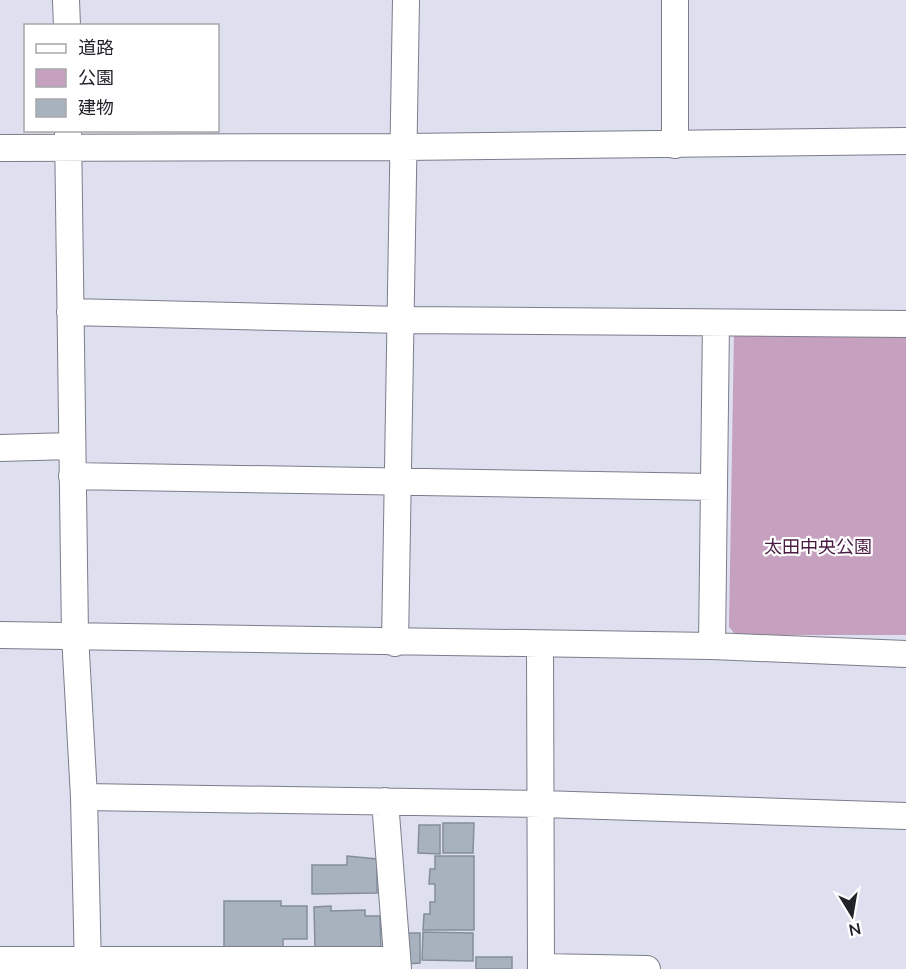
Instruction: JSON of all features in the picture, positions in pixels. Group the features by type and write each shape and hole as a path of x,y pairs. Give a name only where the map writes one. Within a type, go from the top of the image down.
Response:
{"street":[{"path":"66,0 67,24"},
{"path":"395,643 406,0"},
{"path":"675,0 675,145"},
{"path":"68,139 75,635 84,797 88,965"},
{"path":"0,148 68,139 404,147 906,141"},
{"path":"70,312 402,320 906,324"},
{"path":"712,646 716,323"},
{"path":"0,448 71,446"},
{"path":"72,477 714,487"},
{"path":"0,635 395,643 712,646 906,654"},
{"path":"540,645 541,968 647,969"},
{"path":"84,797 542,804 906,816"},
{"path":"0,960 88,965 397,964 385,801"}],"green space":[{"name":"太田中央公園","path":"734,331 906,336 906,635 736,635 729,627"}],"building":[{"path":"443,823 474,823 473,853 443,853"},
{"path":"419,825 440,825 440,854 418,853"},
{"path":"347,856 377,859 377,893 312,894 312,865 347,865"},
{"path":"435,856 474,856 474,930 423,930 424,914 430,914 430,902 435,902 435,884 429,884 430,869 435,869"},
{"path":"224,901 281,901 281,906 307,906 307,939 283,939 283,948 224,948"},
{"path":"331,906 331,911 365,910 365,916 380,916 381,951 350,952 350,947 315,948 314,907"},
{"path":"423,932 473,933 473,961 422,960"},
{"path":"405,933 420,933 420,963 406,964"},
{"path":"476,957 512,957 512,969 476,969"}]}
